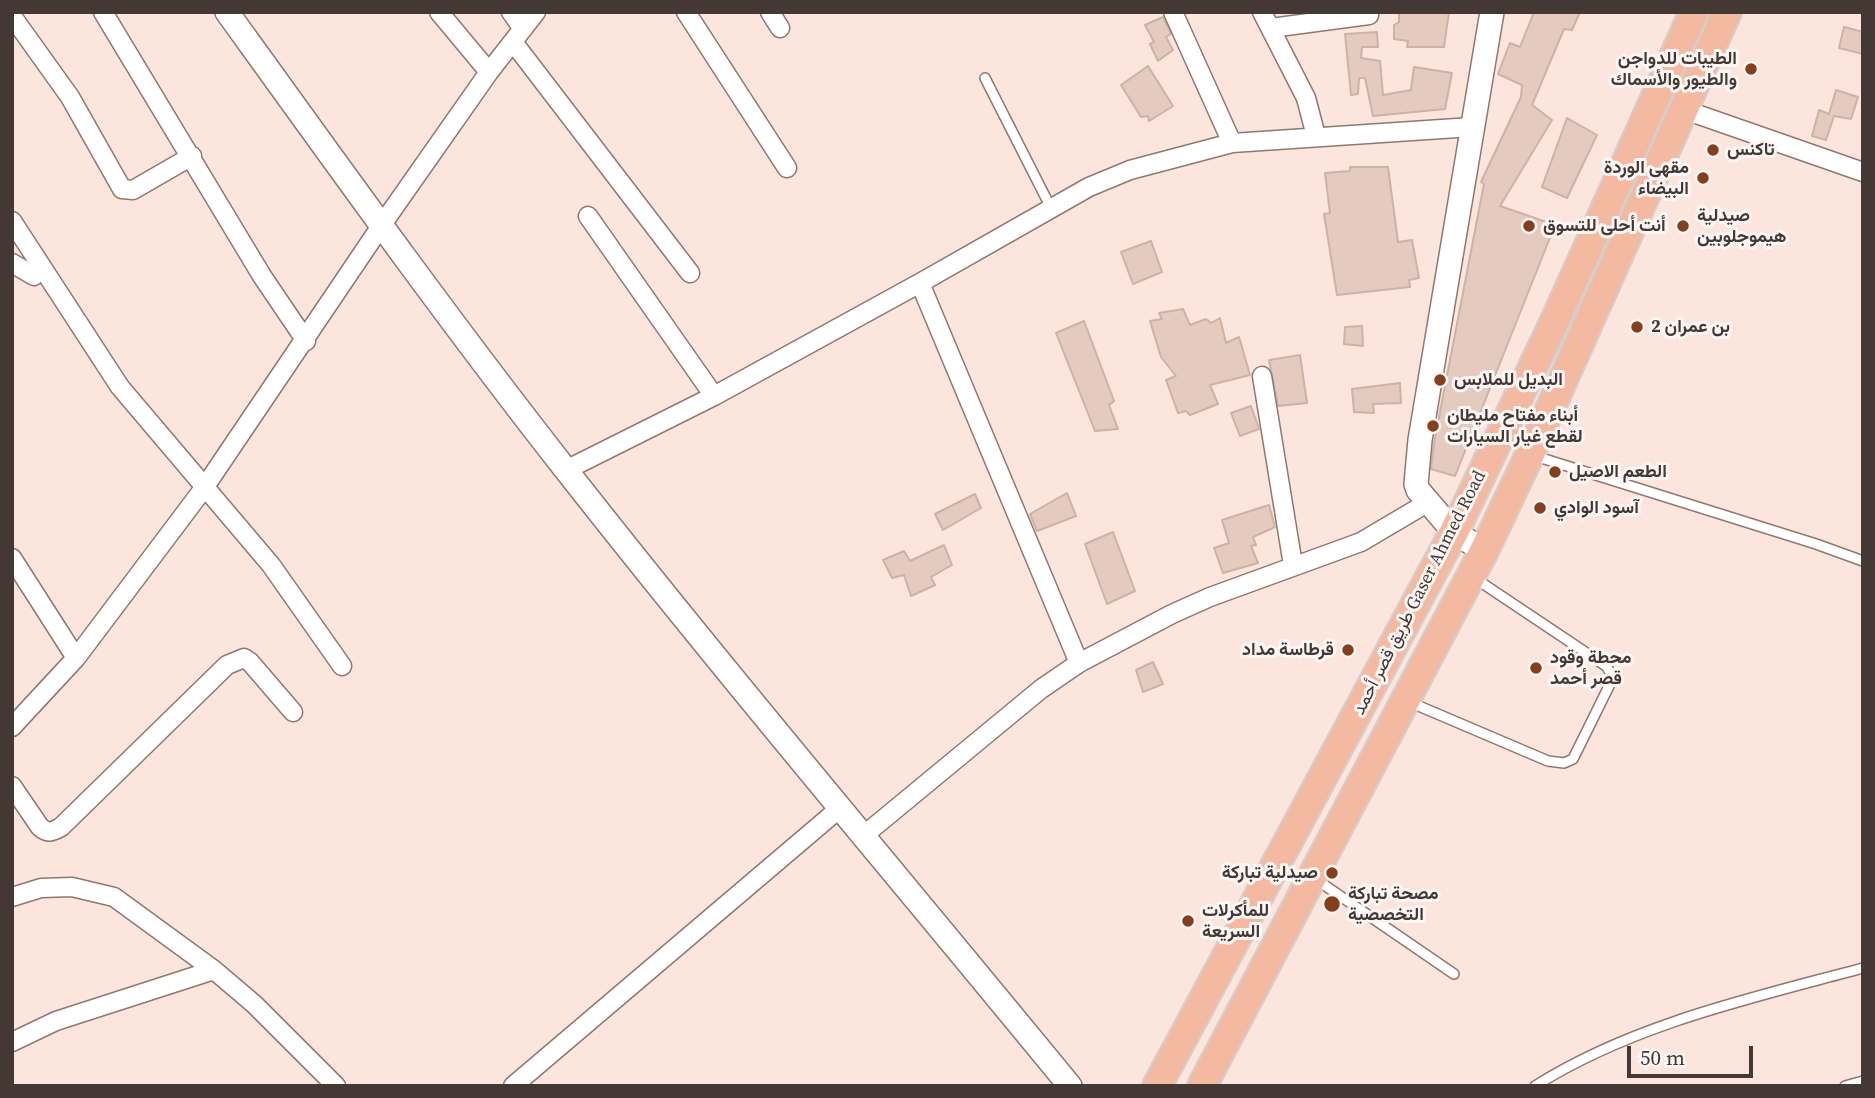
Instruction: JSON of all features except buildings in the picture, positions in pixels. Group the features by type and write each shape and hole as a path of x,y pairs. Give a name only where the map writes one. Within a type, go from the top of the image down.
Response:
{"main road":[{"name":"طريق قصر أحمد Gaser Ahmed Road","path":"1157,1086 1454,532 1552,327 1694,12"},
{"name":"طريق قصر أحمد Gaser Ahmed Road","path":"1202,1086 1477,563 1530,454 1727,12"}],"street":[{"path":"103,12 262,276 306,341"},
{"path":"227,12 381,226 566,470 1070,1086"},
{"path":"439,12 489,72"},
{"path":"511,12 518,36 690,273"},
{"path":"12,727 76,658 204,488 306,341 381,226 489,72 536,12"},
{"path":"686,12 787,168"},
{"path":"770,12 780,28"},
{"path":"1173,12 1232,143"},
{"path":"1477,563 1454,532 1427,503 1416,484 1420,440 1492,12"},
{"path":"1316,136 1306,98 1267,20 1369,15"},
{"path":"12,16 70,97 121,189 133,190 192,156"},
{"path":"1685,110 1863,172"},
{"path":"566,470 714,396 1088,187 1130,170 1232,143 1472,127"},
{"path":"588,216 714,396"},
{"path":"12,221 120,387 271,565 342,666"},
{"path":"12,263 34,276"},
{"path":"920,283 1079,663"},
{"path":"1262,376 1293,565"},
{"path":"863,836 1041,689 1079,663 1172,614 1293,565 1361,541 1427,503"},
{"path":"12,558 76,658"},
{"path":"12,786 40,827 46,832 53,832 227,665 244,658 293,712"},
{"path":"513,1086 840,808"},
{"path":"12,897 41,888 72,887 114,897 214,970 254,1004 336,1086"},
{"path":"12,1042 69,1016 214,970"}],"lane":[{"path":"985,78 1051,208"},
{"path":"1530,454 1863,561"},
{"path":"1405,701 1548,761 1564,763 1573,759 1612,680 1612,675 1606,666 1477,563"},
{"path":"1311,876 1454,974"},
{"path":"1535,1086 1565,1067 1650,1030 1863,968"},
{"path":"1845,1086 1863,1081"}],"place":[{"name":"الطيبات للدواجن والطيور والأسماك","path":"1751,69"},
{"name":"تاكنس","path":"1713,150"},
{"name":"مقهى الوردة البيضاء","path":"1703,178"},
{"name":"أنت أحلى للتسوق","path":"1529,226"},
{"name":"صيدلية هيموجلوبين","path":"1683,226"},
{"name":"بن عمران 2","path":"1637,327"},
{"name":"البديل للملابس","path":"1440,380"},
{"name":"أبناء مفتاح مليطان لقطع غيار السيارات","path":"1433,426"},
{"name":"الطعم الاصيل","path":"1555,472"},
{"name":"آسود الوادي","path":"1540,508"},
{"name":"قرطاسة مداد","path":"1348,650"},
{"name":"محطة وقود قصر أحمد","path":"1536,668"},
{"name":"صيدلية تباركة","path":"1332,873"},
{"name":"مصحة تباركة التخصصية","path":"1332,904"},
{"name":"للمأكرلات السريعة","path":"1188,921"}]}
